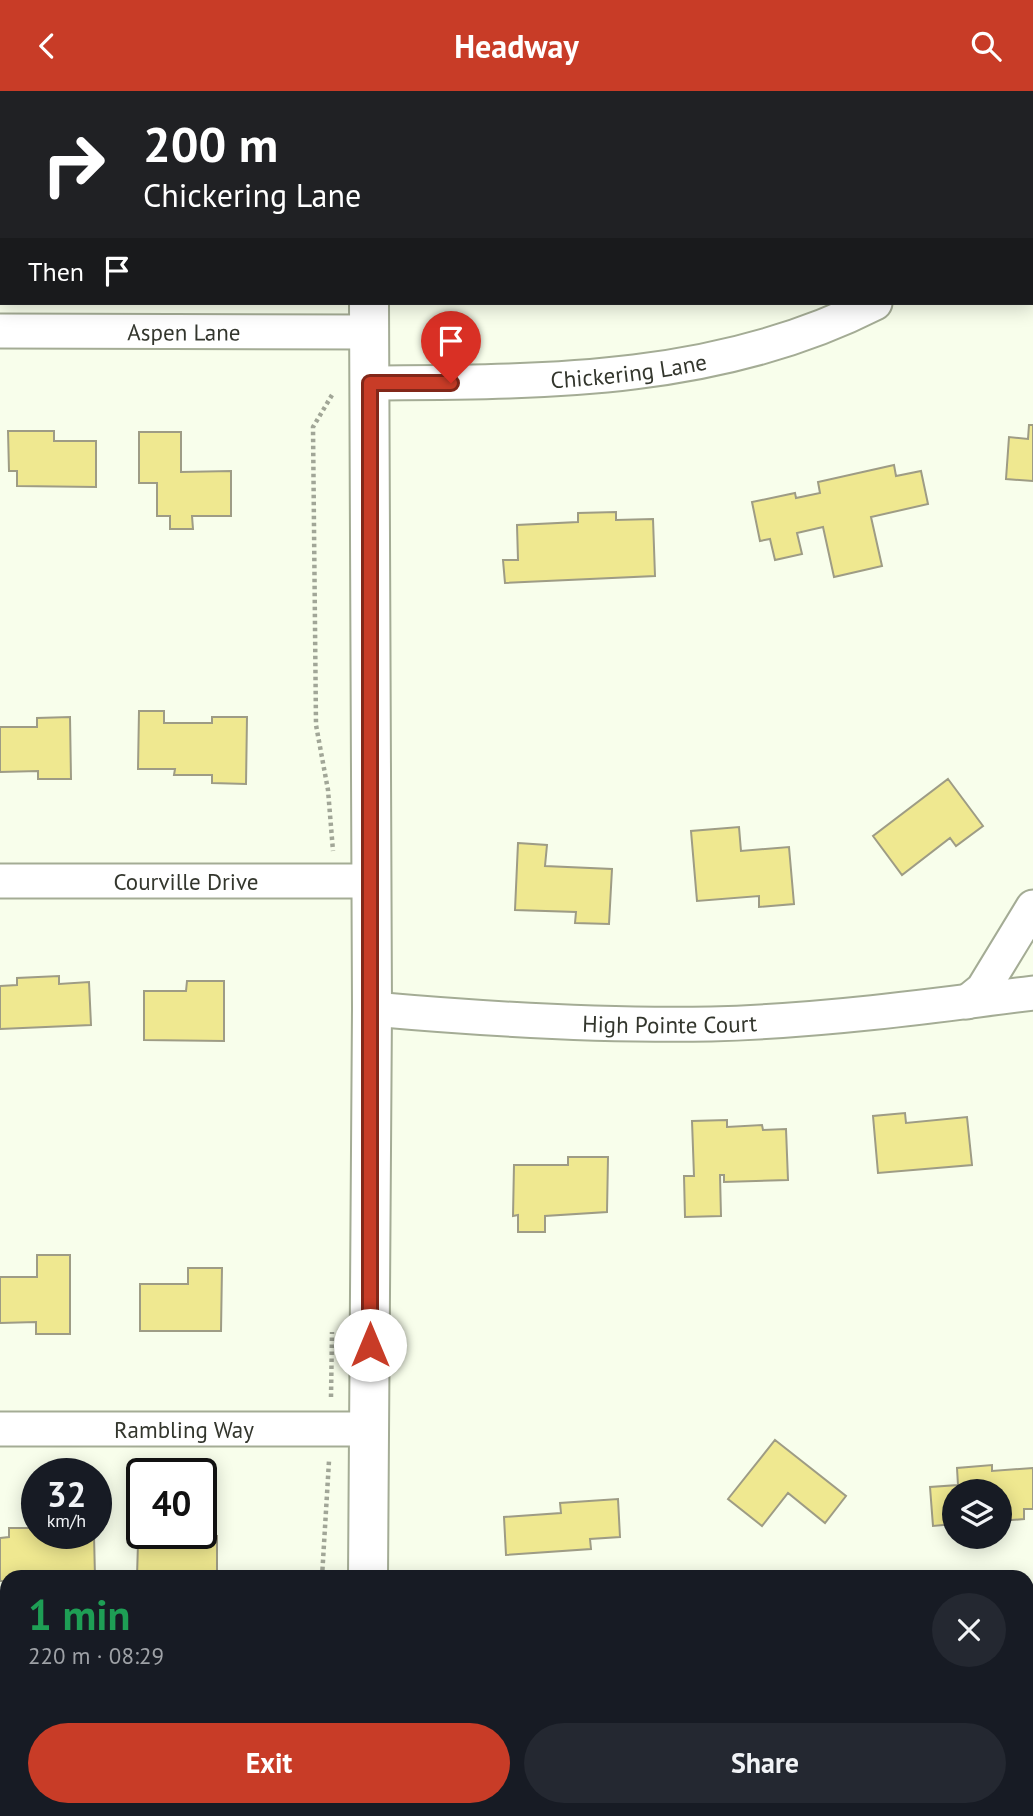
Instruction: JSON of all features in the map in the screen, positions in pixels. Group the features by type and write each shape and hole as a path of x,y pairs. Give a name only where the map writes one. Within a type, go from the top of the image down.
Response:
{"street":[{"name":"Chickering Lane","path":"370,383 563,378 694,365 785,342 871,305"},
{"path":"368,1570 372,1009 369,317"},
{"name":"Aspen Lane","path":"0,331 369,317"},
{"name":"Courville Drive","path":"0,881 370,881"},
{"path":"967,1002 983,989 1033,907"},
{"name":"High Pointe Court","path":"372,1009 499,1019 712,1024 824,1018 1033,993"},
{"name":"Rambling Way","path":"0,1429 369,1429"}],"path":[{"path":"332,382 330,403 318,415 313,427 313,441 316,725 328,790 333,847"},
{"path":"322,1570 329,1462"}],"building":[{"path":"1029,425 1033,425 1033,481 1006,479 1009,437 1028,439"},
{"path":"8,431 54,431 54,441 96,441 96,487 17,486 17,471 9,471"},
{"path":"139,432 181,432 181,472 231,471 231,516 192,516 193,529 170,529 170,516 157,516 157,483 139,483"},
{"path":"894,465 896,476 921,471 928,504 871,517 882,566 834,577 823,527 797,533 802,554 775,560 770,539 760,541 752,502 795,493 796,498 820,493 818,482"},
{"path":"616,512 616,520 653,519 655,576 505,583 503,560 518,560 517,525 578,522 578,513"},
{"path":"139,711 164,711 164,723 212,723 212,717 247,717 246,784 212,783 212,775 174,775 175,769 138,769"},
{"path":"70,717 71,779 38,779 38,771 0,772 0,727 37,727 37,718"},
{"path":"948,779 983,826 956,846 950,838 902,875 873,836"},
{"path":"739,827 741,851 789,847 794,904 759,907 759,896 697,901 691,831"},
{"path":"518,843 547,845 545,866 612,869 609,924 575,923 576,912 515,910"},
{"path":"59,976 59,984 89,982 91,1025 0,1029 0,986 17,985 17,978"},
{"path":"187,981 224,981 224,1041 144,1040 144,991 186,991"},
{"path":"905,1113 906,1123 967,1117 972,1165 878,1173 873,1116"},
{"path":"727,1120 727,1127 762,1125 763,1130 786,1129 788,1180 724,1182 724,1175 720,1175 721,1216 685,1217 684,1176 694,1176 692,1121"},
{"path":"568,1157 608,1157 607,1212 545,1216 545,1232 518,1232 518,1215 513,1216 514,1165 568,1165"},
{"path":"37,1255 70,1255 70,1334 36,1334 36,1322 0,1323 0,1277 37,1277"},
{"path":"188,1268 222,1268 221,1331 140,1331 140,1284 188,1284"},
{"path":"775,1440 846,1496 825,1523 788,1493 762,1526 728,1499"},
{"path":"992,1465 992,1471 1033,1468 1033,1509 1024,1509 1024,1519 1012,1520 1012,1479 958,1479 957,1468"},
{"path":"942,1486 942,1525 933,1526 930,1487"},
{"path":"618,1499 620,1537 590,1539 591,1549 506,1555 504,1517 561,1513 560,1503"},
{"path":"9,1528 21,1528 21,1549 94,1549 95,1570 0,1570 0,1538 9,1537"},
{"path":"138,1549 217,1549 217,1570 137,1570"}],"route":[{"path":"370,1345 370,383 451,383"}]}
